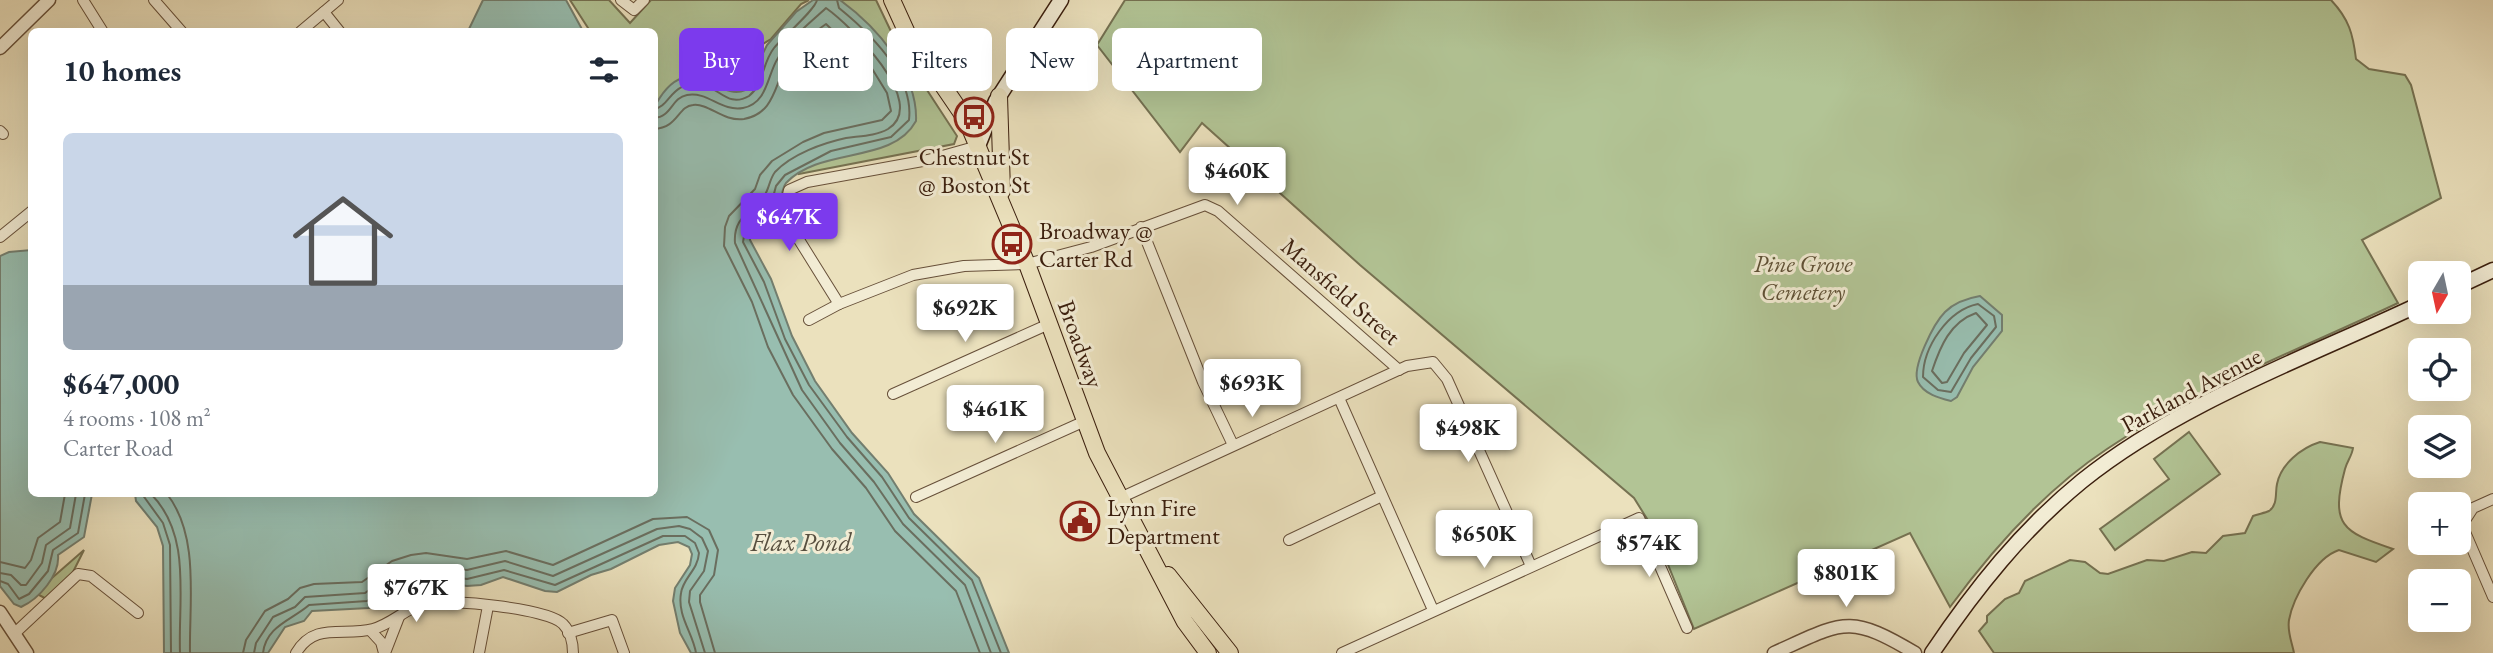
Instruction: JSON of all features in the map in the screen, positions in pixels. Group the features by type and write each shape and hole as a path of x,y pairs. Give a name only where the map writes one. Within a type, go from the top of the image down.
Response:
{"main road":[{"name":"Broadway","path":"892,0 907,33 967,121 1027,264 1085,421 1120,498 1185,622 1208,653"},
{"path":"978,146 999,96 1060,0"},
{"path":"999,96 1003,208"},
{"path":"2471,280 2493,270"},
{"name":"Parkland Avenue","path":"1932,653 1977,588 2030,528 2082,481 2124,451 2203,405 2408,310"},
{"name":"Broadway","path":"1150,555 1200,612 1230,653"}],"street":[{"path":"0,48 49,0"},
{"path":"83,0 100,28"},
{"path":"154,0 178,28"},
{"path":"305,28 338,0"},
{"path":"621,0 634,10 644,0"},
{"path":"324,12 337,28"},
{"path":"839,304 796,235 785,208 789,190 807,182 928,160 978,146"},
{"name":"Mansfield Street","path":"810,320 839,304 913,275 964,266 1027,264 1091,247 1200,206 1211,206 1399,370"},
{"path":"0,237 28,214"},
{"path":"1142,226 1203,382 1233,445"},
{"path":"893,394 1049,324"},
{"path":"1120,498 1399,370 1428,361 1441,370 1531,565"},
{"path":"1339,398 1433,610"},
{"path":"916,497 1085,421"},
{"path":"1289,540 1382,496"},
{"path":"2493,499 2473,508 2462,525 2493,597"},
{"path":"1342,653 1639,518 1687,628"},
{"path":"15,633 78,574 91,576 138,613"},
{"path":"296,653 308,639 320,633 370,630 428,603 534,612 562,622 573,643 573,653"},
{"path":"479,653 488,606"},
{"path":"0,612 27,653"},
{"path":"384,653 399,617"},
{"path":"568,633 612,620 624,653"},
{"path":"1774,653 1817,634 1853,625 1874,629 1915,653"},
{"path":"370,630 381,642 384,653"}],"green space":[{"path":"570,0 609,0 630,23 651,0 809,0 801,4 771,39 764,43 764,28 679,28 679,91 741,91 658,134 658,28 588,28"},
{"path":"837,0 876,0 889,28 887,28 887,91 928,91 957,136 954,144 799,174 817,91 873,91 873,28 831,28"},
{"name":"Pine Grove Cemetery","path":"1125,0 2331,0 2349,27 2356,59 2369,69 2405,75 2411,85 2441,198 2362,240 2398,303 2213,388 2141,427 2107,449 2062,483 2022,521 1984,563 1950,607 1910,533 1694,629 1654,530 1634,498 1360,265 1202,123 1180,152 1133,91 1262,91 1262,28 1112,28 1112,64 1098,43"},
{"path":"2189,432 2220,474 2115,550 2100,529 2169,479 2154,459"},
{"path":"2320,442 2353,448 2346,466 2339,503 2344,524 2362,537 2393,549 2376,562 2339,550 2322,561 2306,580 2291,611 2289,629 2294,653 1994,653 1979,631 1987,622 1987,616 2005,599 2019,593 2025,581 2070,560 2085,562 2100,573 2108,574 2147,560 2164,561 2192,552 2206,553 2223,536 2245,533 2253,516 2269,511 2274,506 2279,477 2287,464 2306,448"},
{"path":"84,550 65,588 52,602 0,574 0,564 36,592"}],"water":[{"path":"483,0 566,0 581,28 469,28"},
{"name":"Flax Pond","path":"813,0 840,0 872,28 782,28 796,12"},
{"name":"Flax Pond","path":"873,29 887,46 887,91 911,91 916,121 905,135 874,150 818,164 801,172 786,183 776,209 758,222 751,232 750,240 771,279 792,336 815,381 852,433 888,473 914,514 979,578 1009,653 691,653 680,633 673,601 675,588 690,565 692,554 689,547 678,542 659,545 557,592 545,591 503,577 481,585 467,586 421,579 405,584 369,608 312,611 304,621 285,627 268,653 164,653 163,546 157,527 135,497 658,497 658,101 668,87 679,80 679,91 764,91 764,51 778,32 778,91 873,91"},
{"path":"28,250 28,497 91,497 84,537 58,555 56,570 47,586 21,607 14,604 0,586 0,256 9,252"},
{"path":"1980,296 2002,315 2002,331 1973,367 1957,397 1951,401 1932,395 1918,382 1917,375 1930,335 1949,309 1961,301"}],"place":[{"name":"Chestnut St @ Boston St","path":"974,117"},
{"name":"Broadway @ Carter Rd","path":"1012,244"},
{"name":"Lynn Fire Department","path":"1080,521"}]}
